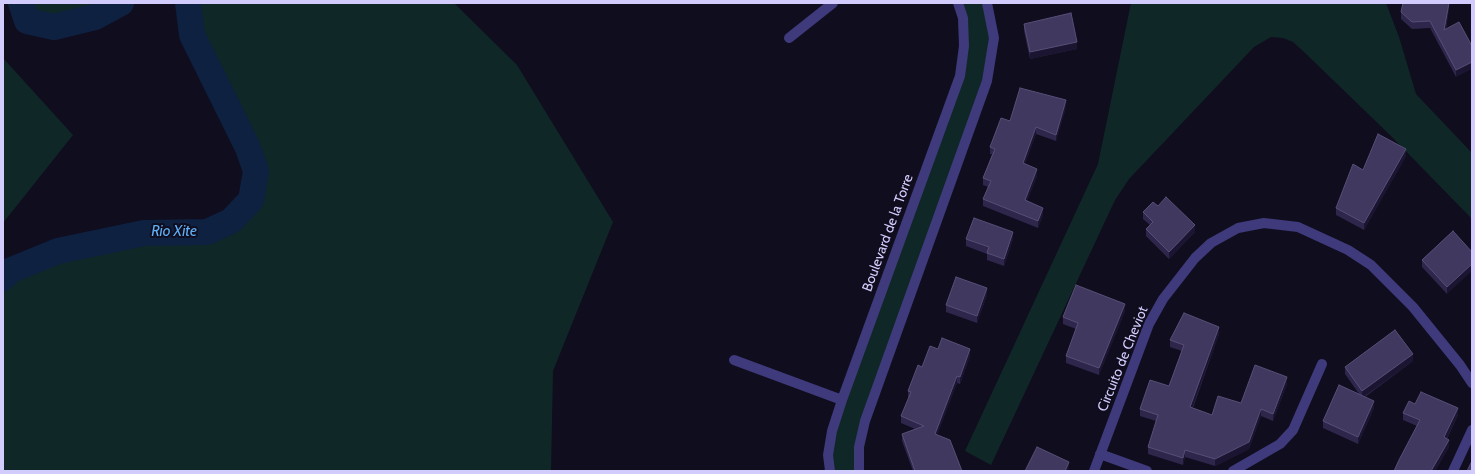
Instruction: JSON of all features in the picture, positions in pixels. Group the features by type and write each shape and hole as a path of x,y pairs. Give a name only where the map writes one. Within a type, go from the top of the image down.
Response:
{"street":[{"path":"789,38 833,3"},
{"name":"Boulevard de la Torre","path":"830,471 828,455 832,431 842,400 960,76 964,46 963,18 958,3"},
{"path":"860,471 859,447 865,421 987,81 994,38 987,3"},
{"name":"Circuito de Cheviot","path":"1094,471 1149,324 1163,298 1195,258 1211,243 1238,228 1264,223 1298,226 1348,250 1371,265 1413,306 1460,365 1472,383"},
{"path":"734,360 842,400"},
{"path":"1233,471 1280,444 1293,430 1322,364"},
{"path":"1454,471 1472,430"},
{"path":"1100,454 1147,471"}],"green space":[{"path":"21,3 121,3 95,17 54,27 27,21"},
{"path":"188,3 454,3 517,65 613,222 553,371 551,471 3,471 3,278 9,271 58,251 144,233 207,232 231,221 251,199 256,171 248,148 192,35"},
{"path":"958,3 987,3 992,58 865,421 859,471 830,471 832,431 960,76"},
{"path":"1131,3 1386,3 1399,37 1416,94 1472,153 1472,219 1391,136 1293,42 1283,38 1271,37 1254,47 1129,179 1115,200 991,465 965,451 1098,164"},
{"path":"3,58 73,135 3,223"}],"building":[{"path":"1403,3 1449,3 1444,30 1459,22 1472,46 1472,62 1456,70 1430,21 1412,22 1401,12"},
{"path":"1071,13 1077,42 1030,52 1024,24"},
{"path":"1020,88 1066,100 1056,135 1036,127 1023,163 1037,169 1025,200 1043,208 1038,221 983,199 991,181 983,178 995,149 990,147 1001,118 1010,121"},
{"path":"1378,134 1406,149 1364,223 1336,208 1353,164 1363,170"},
{"path":"1166,197 1195,225 1169,252 1146,229 1153,222 1143,212 1153,202 1158,206"},
{"path":"974,218 1013,232 1004,259 987,253 989,247 966,239"},
{"path":"1453,231 1472,252 1472,264 1447,287 1422,260"},
{"path":"956,277 987,288 977,316 946,305"},
{"path":"1076,285 1125,304 1099,368 1066,356 1078,323 1063,317"},
{"path":"1184,313 1219,327 1190,407 1212,415 1218,396 1241,403 1255,365 1287,377 1273,414 1261,409 1249,442 1215,459 1185,450 1183,458 1148,447 1158,415 1140,409 1150,380 1169,386 1184,345 1170,340"},
{"path":"1395,330 1413,354 1362,391 1345,367"},
{"path":"942,338 970,349 960,377 957,376 935,434 950,440 962,471 915,471 902,434 924,426 901,416 911,392 908,391 918,365 922,367 930,346 938,349"},
{"path":"1339,385 1374,401 1358,437 1323,421"},
{"path":"1421,392 1458,408 1444,437 1449,440 1431,471 1394,471 1420,420 1403,413 1409,401 1415,404"},
{"path":"1037,447 1069,462 1065,471 1025,471"},
{"path":"1472,461 1472,471 1467,471"}],"waterway":[{"name":"Rio Xite","path":"21,3 27,21 54,27 95,17 121,3"},
{"name":"Rio Xite","path":"3,278 9,271 58,251 144,233 207,232 231,221 251,200 256,171 248,148 192,35 188,3"}]}
